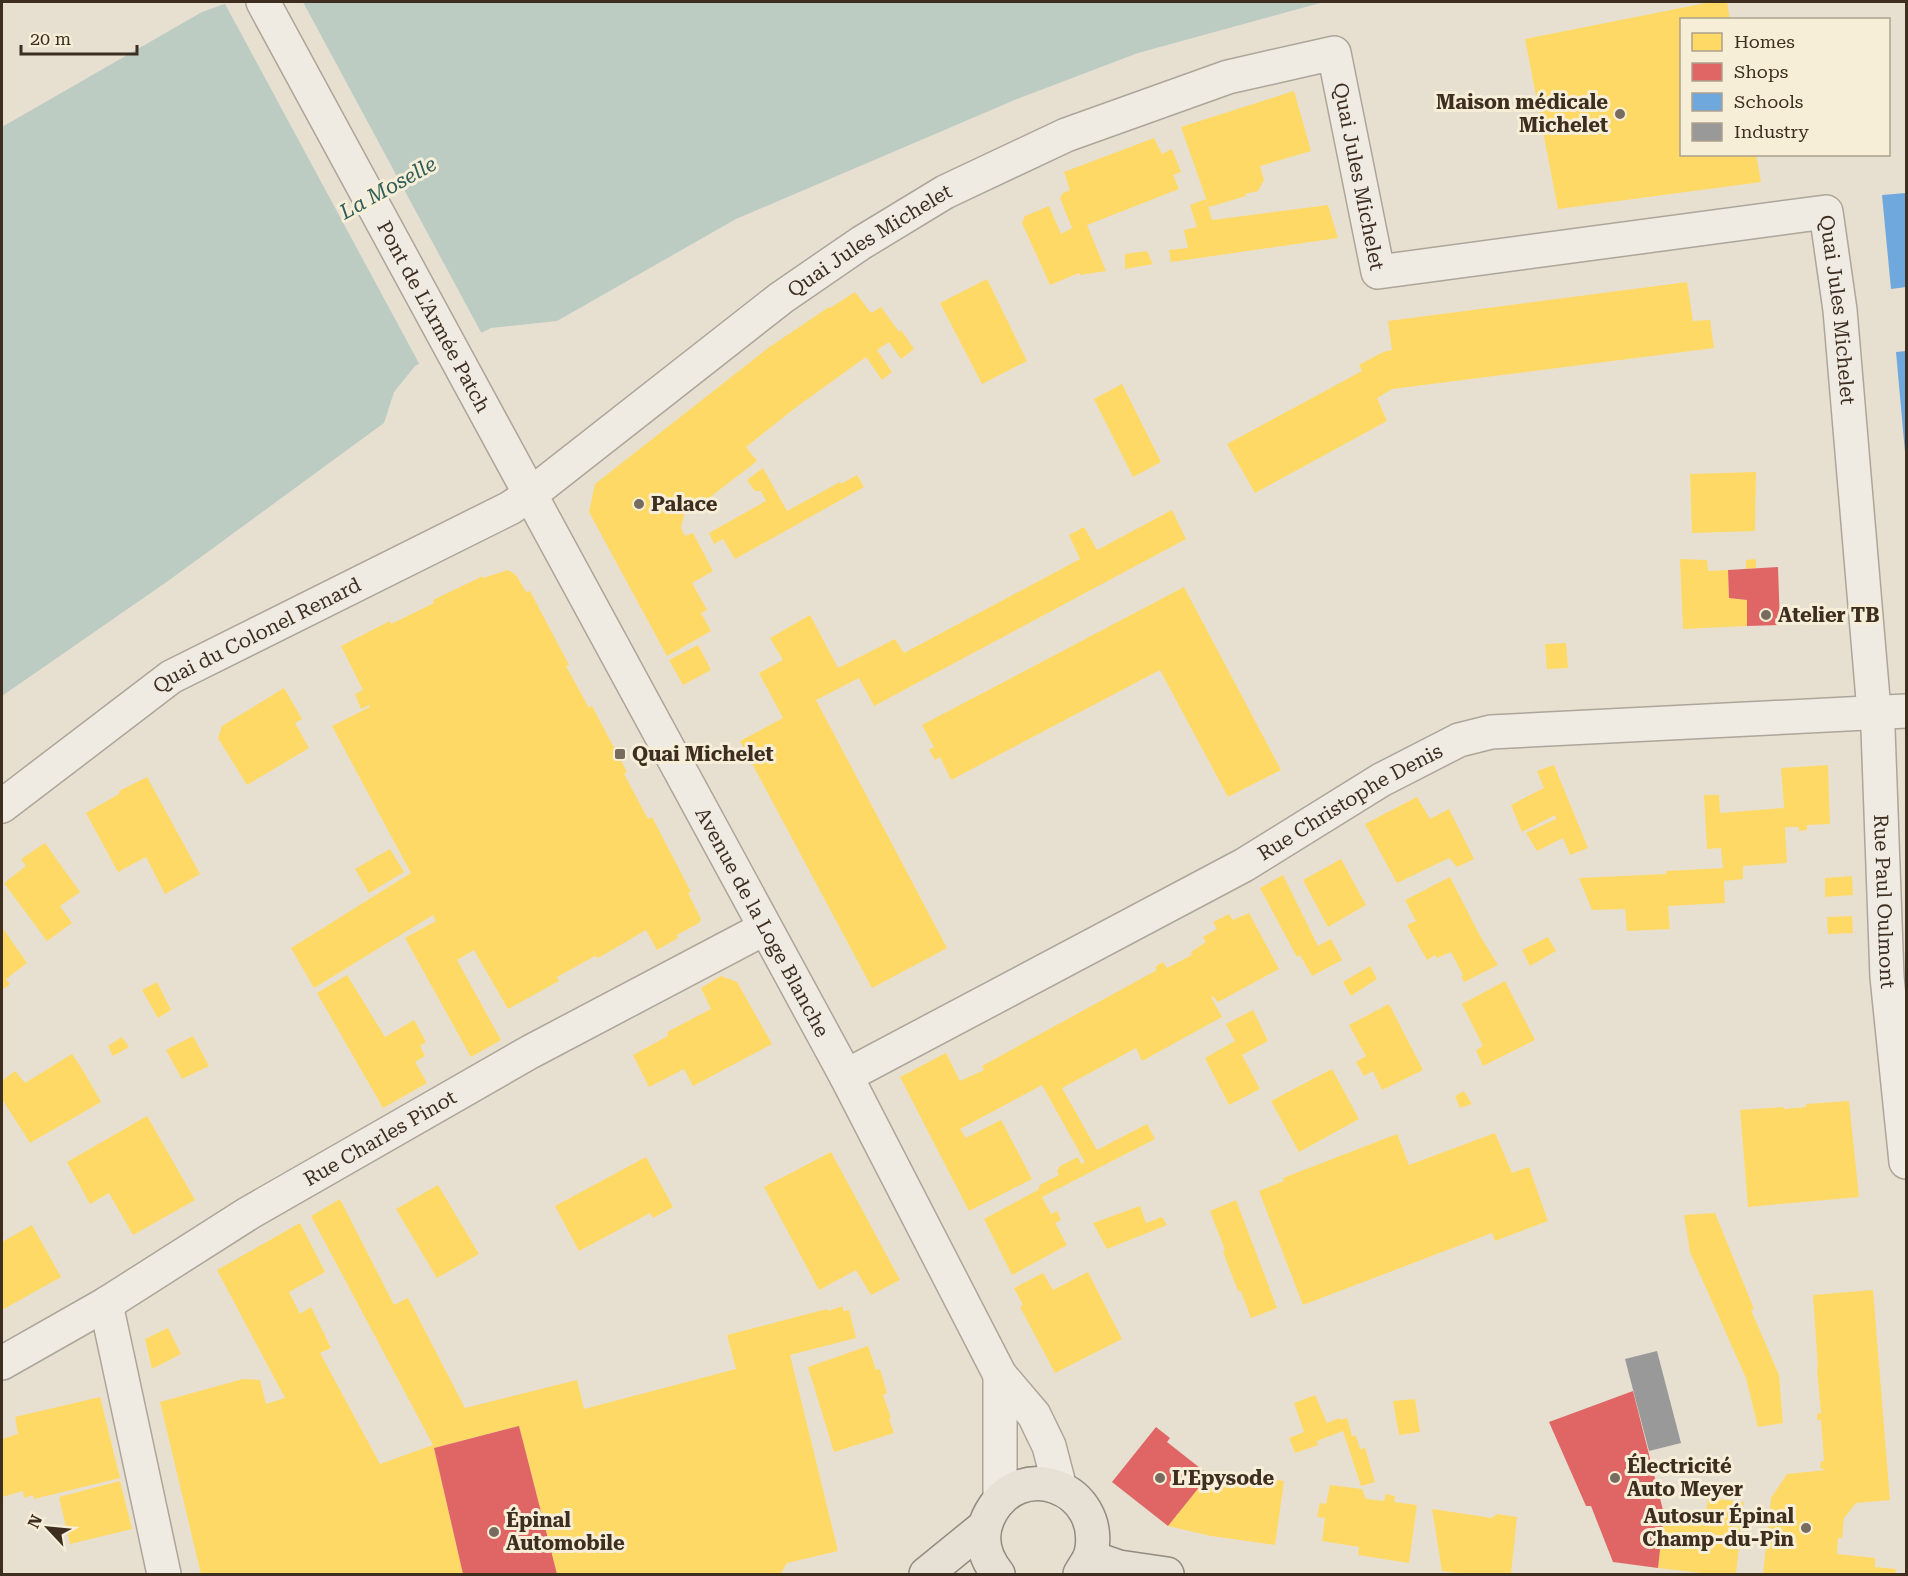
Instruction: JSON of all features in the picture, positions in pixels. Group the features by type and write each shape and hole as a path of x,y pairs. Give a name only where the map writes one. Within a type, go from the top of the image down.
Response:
{"main road":[{"path":"926,1575 993,1513 1005,1494 1022,1485 1041,1483 1060,1488 1077,1500 1089,1516 1093,1536 1085,1566 1119,1567 1167,1575"},
{"path":"993,1513 984,1544 988,1562 998,1575"}],"street":[{"name":"Pont de L'Armée Patch","path":"263,2 526,484"},
{"name":"Quai Jules Michelet","path":"526,484 781,298 861,243 945,192 1066,135 1228,77 1334,53 1378,272 1826,212 1840,310 1874,711"},
{"name":"Quai du Colonel Renard","path":"2,806 171,677 495,516 526,484"},
{"name":"Avenue de la Loge Blanche","path":"526,484 846,1076 1000,1375 1034,1415 1049,1446 1060,1488"},
{"name":"Rue Paul Oulmont","path":"1874,711 1879,740 1887,977 1906,1162"},
{"name":"Rue Christophe Denis","path":"846,1076 1244,865 1381,780 1459,740 1491,732 1906,711"},
{"name":"Rue Charles Pinot","path":"2,1363 106,1304 249,1213 530,1052 765,928"},
{"path":"106,1304 164,1575"},
{"name":"Avenue de la Loge Blanche","path":"993,1513 1000,1375"}],"water":[{"name":"La Moselle","path":"230,2 1324,2 1138,53 1017,99 736,219 557,321 491,328 415,366 394,392 384,423 168,581 2,696 2,127 202,12"}],"pier":[{"path":"224,2 303,2 483,336 421,367"}],"building: Homes":[{"name":"Maison médicale Michelet","path":"1711,2 1727,2 1730,18 1680,18 1680,156 1756,156 1761,182 1558,209 1525,39"},
{"path":"1294,91 1311,151 1260,166 1264,180 1258,191 1209,207 1181,127"},
{"path":"1154,138 1162,154 1172,149 1181,172 1173,175 1179,189 1087,225 1106,271 1080,275 1079,273 1050,285 1022,223 1025,216 1049,206 1061,234 1072,228 1060,198 1063,193 1070,190 1064,172"},
{"path":"1206,199 1212,220 1328,205 1338,238 1171,262 1169,250 1188,248 1184,230 1197,227 1190,205"},
{"path":"1147,251 1153,264 1125,269 1125,254"},
{"path":"987,279 1027,361 982,384 940,303"},
{"path":"1687,282 1693,321 1710,320 1714,348 1392,389 1377,398 1387,421 1255,493 1227,444 1362,371 1359,365 1383,352 1392,350 1388,321"},
{"path":"855,292 871,313 881,307 914,349 901,359 889,342 877,350 892,372 882,380 866,357 795,408 746,447 757,461 705,501 698,502 697,498 686,505 681,528 685,536 693,533 713,571 692,583 707,610 701,613 711,631 667,656 589,512 595,484 768,348"},
{"path":"1122,384 1161,462 1133,477 1094,399"},
{"path":"763,468 787,511 857,475 864,487 735,559 723,539 714,544 709,533 766,501 761,491 755,491 747,480"},
{"path":"1756,472 1755,531 1692,533 1690,474"},
{"path":"1172,510 1186,539 874,706 859,678 816,700 947,948 872,988 740,741 783,718 759,673 783,660 770,638 810,615 838,668 895,639 904,653 1080,559 1069,535 1084,527 1097,550"},
{"path":"1680,559 1707,560 1708,571 1728,570 1729,598 1747,600 1747,626 1683,629"},
{"path":"1756,559 1756,568 1746,569 1746,560"},
{"path":"508,570 516,575 526,592 530,591 569,665 566,666 589,708 592,706 627,772 624,774 648,819 652,817 691,892 688,893 701,919 699,923 677,935 678,938 657,950 646,930 598,958 595,956 557,977 559,981 508,1009 474,950 457,960 501,1040 471,1057 405,938 436,921 433,915 314,988 291,948 411,873 332,726 370,707 369,705 361,709 355,694 363,690 341,646 390,621 391,624 434,603 433,600 483,576 483,578"},
{"path":"1184,587 1281,770 1228,797 1160,670 951,780 940,757 935,760 929,750 934,747 922,725"},
{"path":"1566,643 1568,668 1547,669 1545,644"},
{"path":"698,645 711,670 683,685 669,660"},
{"path":"284,688 302,719 295,723 309,748 247,785 218,738 222,726"},
{"path":"1554,765 1588,848 1570,855 1563,838 1537,851 1526,833 1556,819 1555,815 1522,832 1511,805 1544,788 1537,771"},
{"path":"1828,765 1830,824 1807,825 1807,830 1799,831 1799,827 1785,827 1787,863 1743,866 1743,879 1724,881 1725,903 1668,906 1670,929 1627,931 1625,909 1592,910 1579,878 1666,874 1666,871 1723,868 1721,848 1707,849 1704,795 1719,795 1720,813 1784,808 1781,768"},
{"path":"147,777 200,874 165,894 146,857 118,872 86,813 119,794 119,791"},
{"path":"1417,797 1430,819 1449,809 1474,859 1457,867 1449,858 1397,883 1365,824"},
{"path":"45,843 80,892 60,906 72,923 47,941 4,883 26,866 21,859"},
{"path":"390,849 404,872 369,893 355,869"},
{"path":"1341,859 1366,905 1328,927 1303,880"},
{"path":"1283,875 1318,946 1331,939 1342,960 1312,976 1300,955 1297,957 1260,888"},
{"path":"1852,876 1853,895 1825,897 1825,878"},
{"path":"1450,877 1479,934 1498,965 1464,982 1461,976 1463,975 1451,952 1437,958 1435,955 1427,960 1407,925 1416,921 1405,900"},
{"path":"1249,913 1279,969 1218,1002 1213,996 1211,997 1222,1017 1142,1061 1136,1048 1062,1088 1097,1150 1147,1124 1155,1139 1042,1197 1051,1214 1057,1211 1061,1220 1055,1223 1067,1245 1012,1275 984,1219 1038,1190 1040,1185 1059,1175 1057,1171 1060,1166 1078,1157 1081,1164 1085,1162 1042,1085 960,1129 966,1138 1001,1120 1032,1179 969,1211 900,1077 946,1053 960,1081 984,1070 982,1066 1157,970 1155,967 1163,962 1167,968 1192,955 1191,952 1206,942 1203,937 1217,929 1213,922 1229,914 1233,920"},
{"path":"1852,916 1853,933 1828,934 1827,917"},
{"path":"2,927 27,963 6,979 10,984 2,990"},
{"path":"1548,937 1556,951 1530,966 1522,950"},
{"path":"1370,966 1377,979 1351,996 1343,982"},
{"path":"347,975 385,1037 414,1020 426,1042 420,1046 425,1056 415,1062 427,1083 383,1108 317,993"},
{"path":"721,976 737,982 772,1044 693,1086 684,1069 649,1087 633,1055 668,1036 667,1032 711,1009 701,988"},
{"path":"1505,981 1535,1040 1483,1066 1476,1050 1483,1046 1462,1004"},
{"path":"157,982 171,1010 158,1018 142,990"},
{"path":"1389,1004 1423,1070 1382,1090 1373,1071 1364,1076 1356,1062 1366,1056 1349,1025"},
{"path":"1253,1010 1268,1041 1242,1055 1260,1089 1229,1105 1205,1058 1235,1041 1226,1024"},
{"path":"193,1036 209,1066 182,1079 166,1050"},
{"path":"122,1037 129,1047 113,1056 108,1046"},
{"path":"72,1054 101,1102 30,1143 2,1099 2,1081 15,1071 25,1083"},
{"path":"1332,1069 1359,1119 1299,1152 1271,1101"},
{"path":"1464,1091 1472,1104 1460,1108 1455,1096"},
{"path":"1849,1101 1859,1197 1748,1207 1740,1110 1783,1107 1784,1109 1806,1107 1806,1104"},
{"path":"147,1116 195,1200 133,1235 109,1193 90,1204 67,1162"},
{"path":"1495,1133 1512,1173 1529,1167 1548,1221 1495,1241 1492,1233 1303,1305 1259,1191 1284,1181 1283,1178 1397,1134 1409,1165"},
{"path":"831,1152 900,1280 871,1295 856,1270 819,1290 764,1187"},
{"path":"646,1157 673,1207 653,1218 650,1213 579,1251 555,1206"},
{"path":"438,1185 479,1254 437,1278 396,1209"},
{"path":"340,1199 394,1305 408,1298 465,1408 577,1380 584,1409 736,1369 727,1335 827,1309 828,1311 843,1306 843,1311 849,1310 856,1338 790,1355 838,1551 787,1563 781,1573 774,1574 557,1574 519,1426 434,1448 463,1574 201,1574 160,1402 243,1379 260,1380 266,1404 285,1398 217,1270 300,1223 325,1272 289,1292 300,1314 311,1307 331,1348 320,1353 380,1464 433,1445 311,1216"},
{"path":"1236,1200 1277,1308 1251,1318 1223,1252 1225,1250 1210,1211"},
{"path":"1140,1206 1146,1223 1162,1217 1167,1225 1107,1249 1093,1223"},
{"path":"1715,1213 1754,1309 1751,1310 1779,1375 1783,1423 1758,1427 1746,1378 1690,1252 1684,1215"},
{"path":"32,1225 61,1277 2,1310 2,1242"},
{"path":"1088,1272 1122,1339 1055,1373 1020,1307 1023,1305 1014,1288 1043,1273 1053,1290"},
{"path":"1873,1290 1890,1500 1856,1503 1844,1518 1842,1538 1838,1538 1837,1554 1875,1558 1875,1567 1896,1569 1895,1574 1763,1574 1771,1498 1787,1474 1826,1470 1820,1468 1821,1461 1824,1461 1821,1420 1817,1420 1817,1414 1821,1413 1813,1295"},
{"path":"168,1328 181,1354 152,1369 145,1339"},
{"path":"868,1346 876,1370 880,1369 887,1393 883,1395 894,1433 834,1452 808,1367"},
{"path":"1315,1395 1327,1423 1339,1418 1340,1420 1347,1418 1352,1436 1356,1436 1360,1449 1365,1448 1375,1482 1361,1486 1343,1431 1317,1441 1318,1445 1295,1453 1289,1438 1304,1432 1294,1403"},
{"path":"100,1397 120,1478 34,1499 33,1495 24,1498 23,1491 2,1497 2,1439 18,1434 15,1417"},
{"path":"1415,1399 1420,1432 1399,1435 1393,1401"},
{"path":"1220,1473 1284,1481 1275,1545 1211,1536 1168,1526 1204,1481 1218,1485"},
{"path":"120,1481 132,1529 70,1544 59,1497"},
{"path":"1330,1485 1362,1489 1366,1499 1384,1501 1386,1494 1395,1496 1394,1502 1417,1505 1409,1563 1358,1555 1359,1547 1322,1541 1325,1518 1317,1517 1320,1503 1326,1504"},
{"name":"Autosur Épinal Champ-du-Pin","path":"1708,1498 1744,1502 1736,1574 1711,1574 1658,1568 1664,1514 1705,1520"},
{"path":"1432,1509 1492,1518 1497,1514 1517,1517 1511,1574 1466,1574 1442,1571"}],"building: Shops":[{"path":"1778,567 1780,625 1747,626 1747,600 1729,598 1728,570"},
{"name":"Électricité Auto Meyer","path":"1633,1391 1664,1514 1658,1568 1613,1562 1591,1506 1586,1506 1549,1422"},
{"path":"519,1426 557,1574 463,1574 434,1448"},
{"name":"L'Epysode","path":"1156,1427 1170,1438 1167,1442 1209,1475 1168,1526 1112,1482"}],"building: Schools":[{"path":"1906,193 1906,287 1891,289 1882,195"},
{"path":"1906,351 1906,451 1905,452 1896,352"}],"building: Industry":[{"path":"1657,1351 1681,1443 1649,1451 1625,1359"}],"place":[{"name":"Maison médicale Michelet","path":"1620,114"},
{"name":"Palace","path":"639,504"},
{"name":"Atelier TB","path":"1766,615"},
{"name":"Quai Michelet","path":"620,754"},
{"name":"L'Epysode","path":"1160,1478"},
{"name":"Électricité Auto Meyer","path":"1615,1478"},
{"name":"Autosur Épinal Champ-du-Pin","path":"1806,1528"},
{"name":"Épinal Automobile","path":"494,1532"}]}
